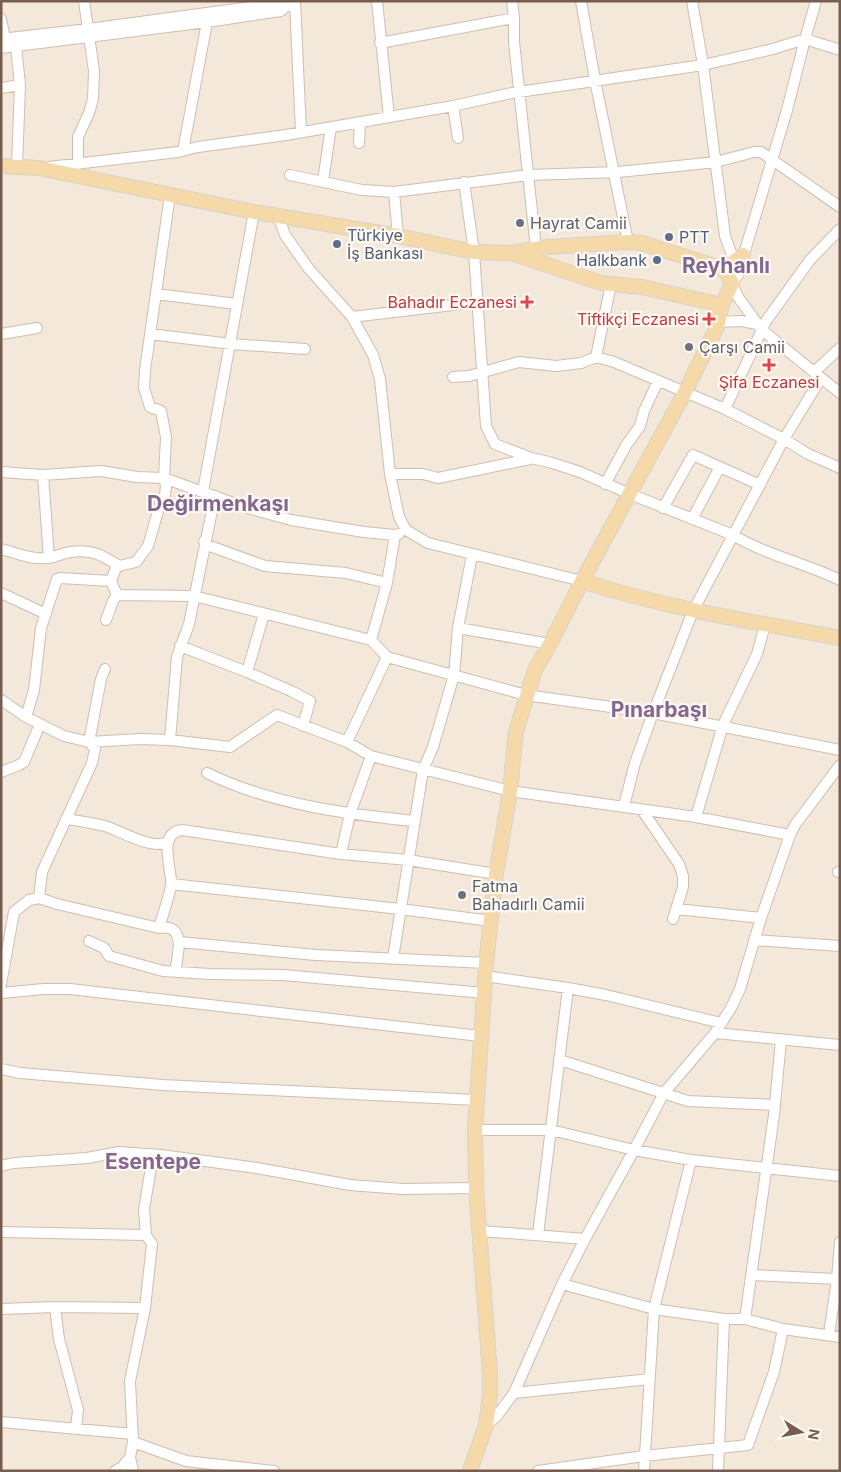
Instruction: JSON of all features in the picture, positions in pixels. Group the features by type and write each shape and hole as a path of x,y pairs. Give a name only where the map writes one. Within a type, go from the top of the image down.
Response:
{"main road":[{"path":"1,166 40,168 254,212 398,236 474,252 511,253 536,249 628,242 734,261 732,283 722,305 718,322 685,392 535,670 516,731 510,791 496,874 485,970 474,1130 490,1396 486,1425 470,1471"},
{"path":"1,172 40,168"},
{"path":"511,253 548,264 590,280 642,287 722,305"},
{"path":"582,580 615,591 694,611 840,638"}],"street":[{"path":"78,164 78,137 90,113 93,99 94,71 84,1"},
{"path":"377,1 389,117"},
{"path":"512,1 514,42 536,249"},
{"path":"581,1 628,242"},
{"path":"692,1 703,65 725,236 738,275 732,283 738,297 760,327 840,393"},
{"path":"734,261 772,158 816,1"},
{"path":"2,42 16,46 280,3 292,4"},
{"path":"2,42 207,22 281,10 292,4"},
{"path":"292,4 301,132"},
{"path":"380,43 514,18"},
{"path":"1,19 2,42"},
{"path":"183,151 207,22"},
{"path":"40,168 183,151 453,106 519,92 703,65 773,49 805,39 840,50"},
{"path":"16,46 20,86 17,167"},
{"path":"1,88 20,86"},
{"path":"453,106 458,138"},
{"path":"359,143 360,122"},
{"path":"323,181 331,127"},
{"path":"290,175 362,190 394,192 529,175 615,171 716,162 754,152 761,152 840,207"},
{"path":"464,182 474,252 486,426 488,434 495,444 531,458 580,472 732,535 746,543 840,580"},
{"path":"394,192 398,236"},
{"path":"117,594 112,581 116,568 136,562 148,546 161,501 165,495 166,437 161,411 150,407 144,388 170,195"},
{"path":"203,491 254,212"},
{"path":"278,215 285,235 308,269 352,317 373,355 380,379 390,474 399,518 406,530 428,543 582,580"},
{"path":"726,409 760,327 810,260 840,229"},
{"path":"596,358 611,284"},
{"path":"156,294 237,304"},
{"path":"352,317 478,302"},
{"path":"718,322 741,320 760,327"},
{"path":"1,334 37,328"},
{"path":"150,334 231,344 305,349"},
{"path":"624,806 635,763 694,611 817,375 840,348"},
{"path":"453,377 470,376 519,362 556,366 581,363 596,358 614,362 726,409 784,439 808,454 840,468"},
{"path":"606,484 626,444 640,426 644,411 658,381"},
{"path":"663,508 693,455 760,485"},
{"path":"390,474 423,474 438,478 531,458"},
{"path":"692,519 720,467"},
{"path":"1,472 43,475 101,471 136,477 164,478 291,520 395,535 406,530"},
{"path":"43,475 49,558"},
{"path":"170,740 175,667 180,646 189,624 214,496"},
{"path":"371,640 387,583 395,535"},
{"path":"204,541 207,545 265,566 346,573 387,583"},
{"path":"1,549 36,558 49,558 70,552 86,551 99,554 119,566"},
{"path":"393,958 423,770 433,747 454,675 458,628 472,555"},
{"path":"26,718 34,690 41,628 57,579 112,581"},
{"path":"1,593 46,614"},
{"path":"117,594 194,596 371,640 388,657 526,695 723,725 840,750"},
{"path":"106,620 117,594"},
{"path":"247,672 264,614"},
{"path":"696,816 723,725 757,654 766,625"},
{"path":"458,628 550,644"},
{"path":"180,646 292,691 310,701 303,726"},
{"path":"347,742 388,657"},
{"path":"89,742 101,679 105,669"},
{"path":"1,700 26,718 64,736 89,742 170,740 230,748 276,715 347,742 371,756 510,791 696,816 790,835"},
{"path":"1,772 24,762 40,724"},
{"path":"38,898 42,872 92,763 95,749 89,742"},
{"path":"340,854 350,814 371,756"},
{"path":"486,1425 496,1416 514,1393 562,1284 664,1093 715,1033 740,989 761,918 790,835 795,825 840,765"},
{"path":"207,773 251,792 350,814 414,822"},
{"path":"642,810 680,864 683,887 675,914 700,912 761,918"},
{"path":"66,819 106,826 155,844 164,844 176,831 182,830 340,854 408,860 496,874"},
{"path":"159,928 171,884 168,841"},
{"path":"171,884 491,921"},
{"path":"1,984 14,912 29,900 38,898 174,930 179,942 175,971"},
{"path":"754,940 840,946"},
{"path":"89,941 104,948 109,956 163,971 284,975 484,993"},
{"path":"179,942 316,955 393,958 485,970 721,1023"},
{"path":"538,1235 568,988"},
{"path":"1,994 44,989 70,989 480,1036"},
{"path":"715,1033 840,1045"},
{"path":"745,1319 767,1169 781,1040"},
{"path":"560,1060 688,1101 775,1105"},
{"path":"1,1069 20,1073 163,1085 477,1100"},
{"path":"474,1130 551,1130 634,1150 691,1160 840,1176"},
{"path":"1,1166 14,1163 87,1158 119,1152 257,1168 350,1185 403,1189 476,1188"},
{"path":"133,1471 130,1457 133,1438 130,1381 144,1308 152,1244 146,1235 144,1210 153,1156"},
{"path":"644,1471 654,1309 691,1160"},
{"path":"481,1231 585,1239"},
{"path":"1,1232 146,1235"},
{"path":"562,1284 654,1309 724,1319 745,1319 783,1329 835,1336 840,1242"},
{"path":"752,1275 837,1279"},
{"path":"1,1310 55,1307 144,1308"},
{"path":"55,1307 59,1339 78,1410 76,1428"},
{"path":"718,1471 724,1319"},
{"path":"538,1471 644,1456 748,1445 774,1372 783,1329"},
{"path":"514,1393 650,1379"},
{"path":"1,1422 76,1428 133,1438 186,1461 274,1471"},
{"path":"115,1471 122,1467 130,1457"}],"shaded area":[{"path":"1,1 840,1 840,1471 1,1471"}],"place":[{"name":"Hayrat Camii","path":"520,223"},
{"name":"PTT","path":"669,237"},
{"name":"Türkiye İş Bankası","path":"337,244"},
{"name":"Halkbank","path":"657,260"},
{"name":"Bahadır Eczanesi","path":"527,302"},
{"name":"Tiftikçi Eczanesi","path":"709,319"},
{"name":"Çarşı Camii","path":"689,347"},
{"name":"Şifa Eczanesi","path":"769,365"},
{"name":"Fatma Bahadırlı Camii","path":"462,895"}],"district":[{"name":"Reyhanlı","path":"726,266"},
{"name":"Değirmenkaşı","path":"218,504"},
{"name":"Pınarbaşı","path":"659,710"},
{"name":"Esentepe","path":"153,1162"}]}
